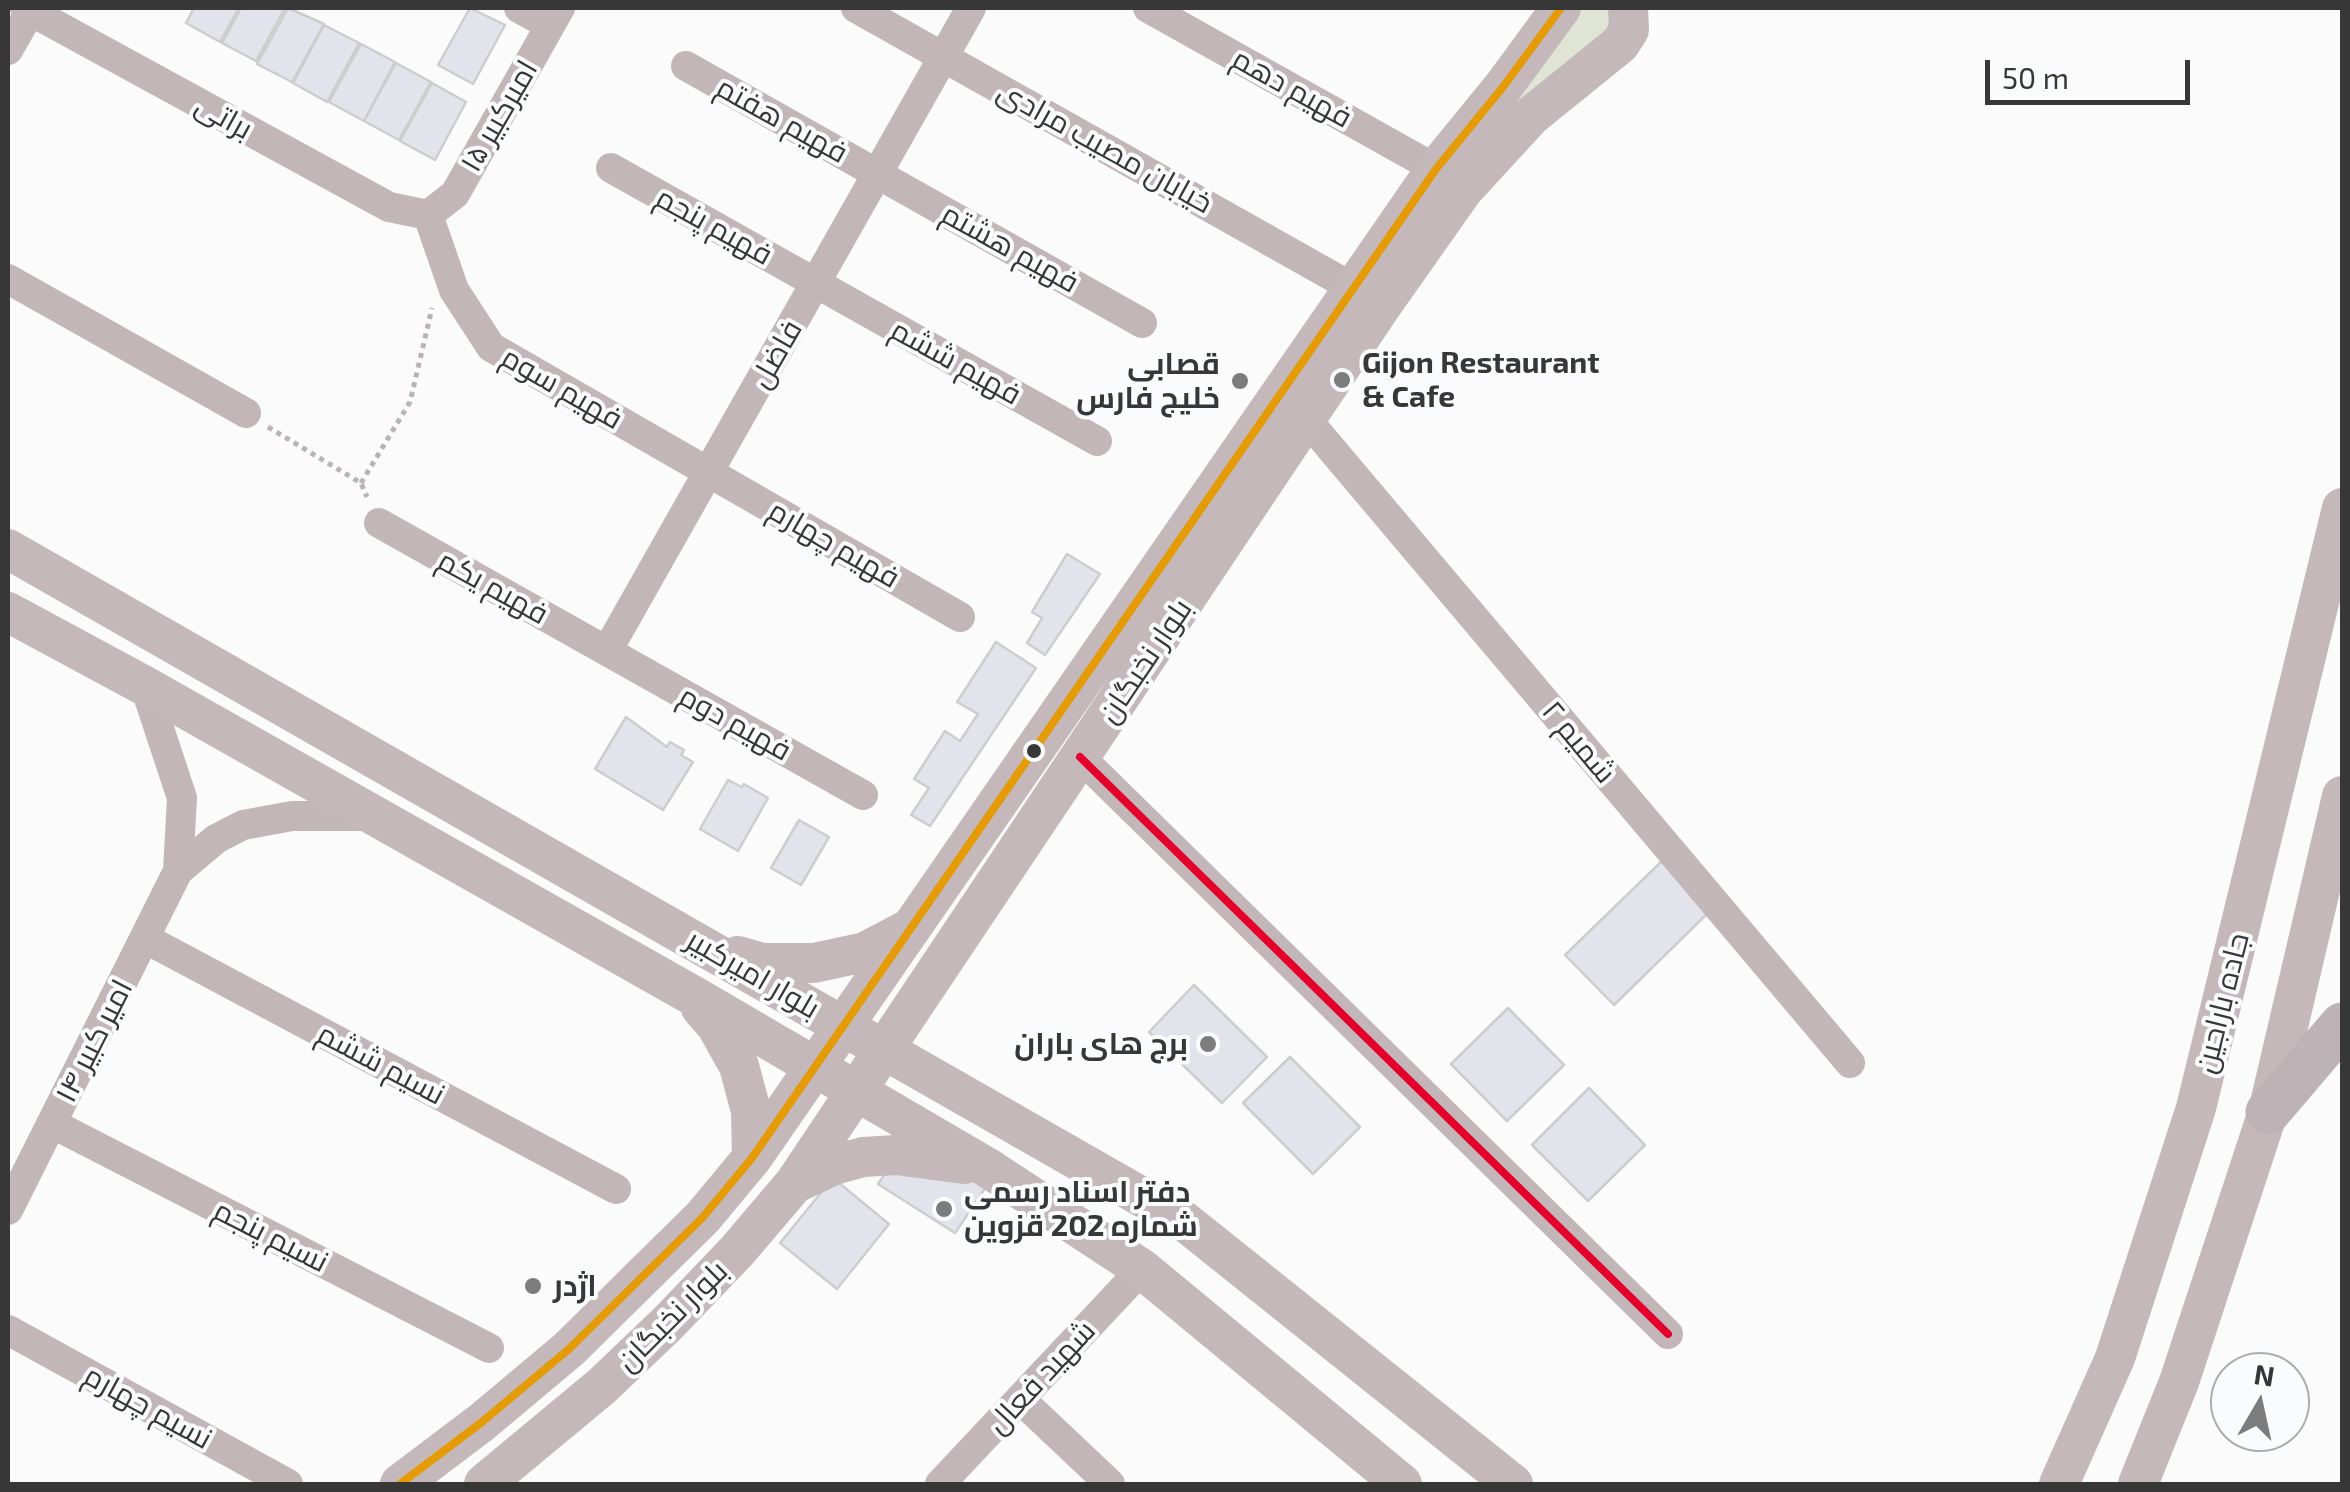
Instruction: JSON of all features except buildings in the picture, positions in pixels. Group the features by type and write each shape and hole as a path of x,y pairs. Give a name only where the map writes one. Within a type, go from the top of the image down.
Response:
{"highway":[{"path":"2268,1112 2342,1025"}],"main road":[{"name":"بلوار نخبگان","path":"484,1484 602,1386 669,1322 738,1251 794,1184 1307,420 1436,169 1561,8"},
{"name":"بلوار نخبگان","path":"400,1484 569,1349 703,1216 752,1158 910,928 1368,296 1531,116 1620,44 1629,30 1628,8"},
{"name":"جاده باراجین","path":"2059,1484 2115,1358 2196,1108 2342,508"},
{"name":"بلوار امیرکبیر","path":"8,549 1184,1222 1513,1484"},
{"name":"بلوار امیرکبیر","path":"8,612 692,995 988,1168 1142,1269 1402,1484"},
{"path":"2138,1484 2179,1382 2268,1112 2342,796"},
{"path":"721,954 762,962 814,964 865,952 910,928"},
{"path":"692,995 713,996 724,986 730,973 721,954"},
{"path":"692,995 716,1025 739,1066 752,1111 752,1158"},
{"path":"794,1184 834,1165 863,1157 896,1155 988,1168"}],"street":[{"path":"8,50 29,8"},
{"name":"براتی","path":"29,8 389,206 428,215"},
{"path":"518,8 555,16"},
{"name":"خیابان مصیب مرادی","path":"856,8 1368,296"},
{"name":"فاضل","path":"608,651 971,8"},
{"name":"فهیم دهم","path":"1148,8 1436,169"},
{"name":"امیرکبیر ۱۵","path":"428,215 455,194 555,16"},
{"name":"فهیم هفتم","path":"686,66 877,174"},
{"name":"فهیم پنجم","path":"611,168 816,283"},
{"name":"فهیم هشتم","path":"877,174 1142,323"},
{"name":"فهیم سوم","path":"428,215 454,290 491,347 708,472"},
{"path":"8,280 246,413"},
{"name":"فهیم ششم","path":"816,283 1097,442"},
{"name":"شمیم ۲","path":"1307,420 1850,1063"},
{"name":"فهیم چهارم","path":"708,472 960,616"},
{"name":"فهیم یکم","path":"379,522 608,651"},
{"name":"فهیم دوم","path":"608,651 862,794"},
{"name":"امیر کبیر ۱۴","path":"8,1210 178,871 182,798 145,686"},
{"path":"1080,757 1668,1334"},
{"name":"امیر کبیر ۱۴","path":"178,871 216,839 243,825 292,816 374,816"},
{"name":"نسیم ششم","path":"146,938 616,1188"},
{"name":"نسیم پنجم","path":"53,1124 488,1348"},
{"name":"شهید فعال","path":"954,1480 1020,1400 1142,1269"},
{"name":"نسیم چهارم","path":"8,1330 288,1484"},
{"path":"1020,1400 1110,1484"}],"path":[{"path":"360,484 410,402 444,260"},
{"path":"246,413 360,484 379,522"}],"green space":[{"path":"1575,8 1614,8 1616,29 1514,105"}],"transit line":[{"path":"400,1484 569,1349 703,1217 752,1158 1436,169 1561,8"},
{"path":"1080,757 1668,1334"}],"place":[{"name":"Gijon Restaurant & Cafe","path":"1342,380"},
{"name":"قصابی خلیج فارس","path":"1240,381"},
{"name":"برج های باران","path":"1208,1044"},
{"name":"دفتر اسناد رسمی شماره 202 قزوین","path":"944,1209"},
{"name":"اژدر","path":"533,1286"}]}
